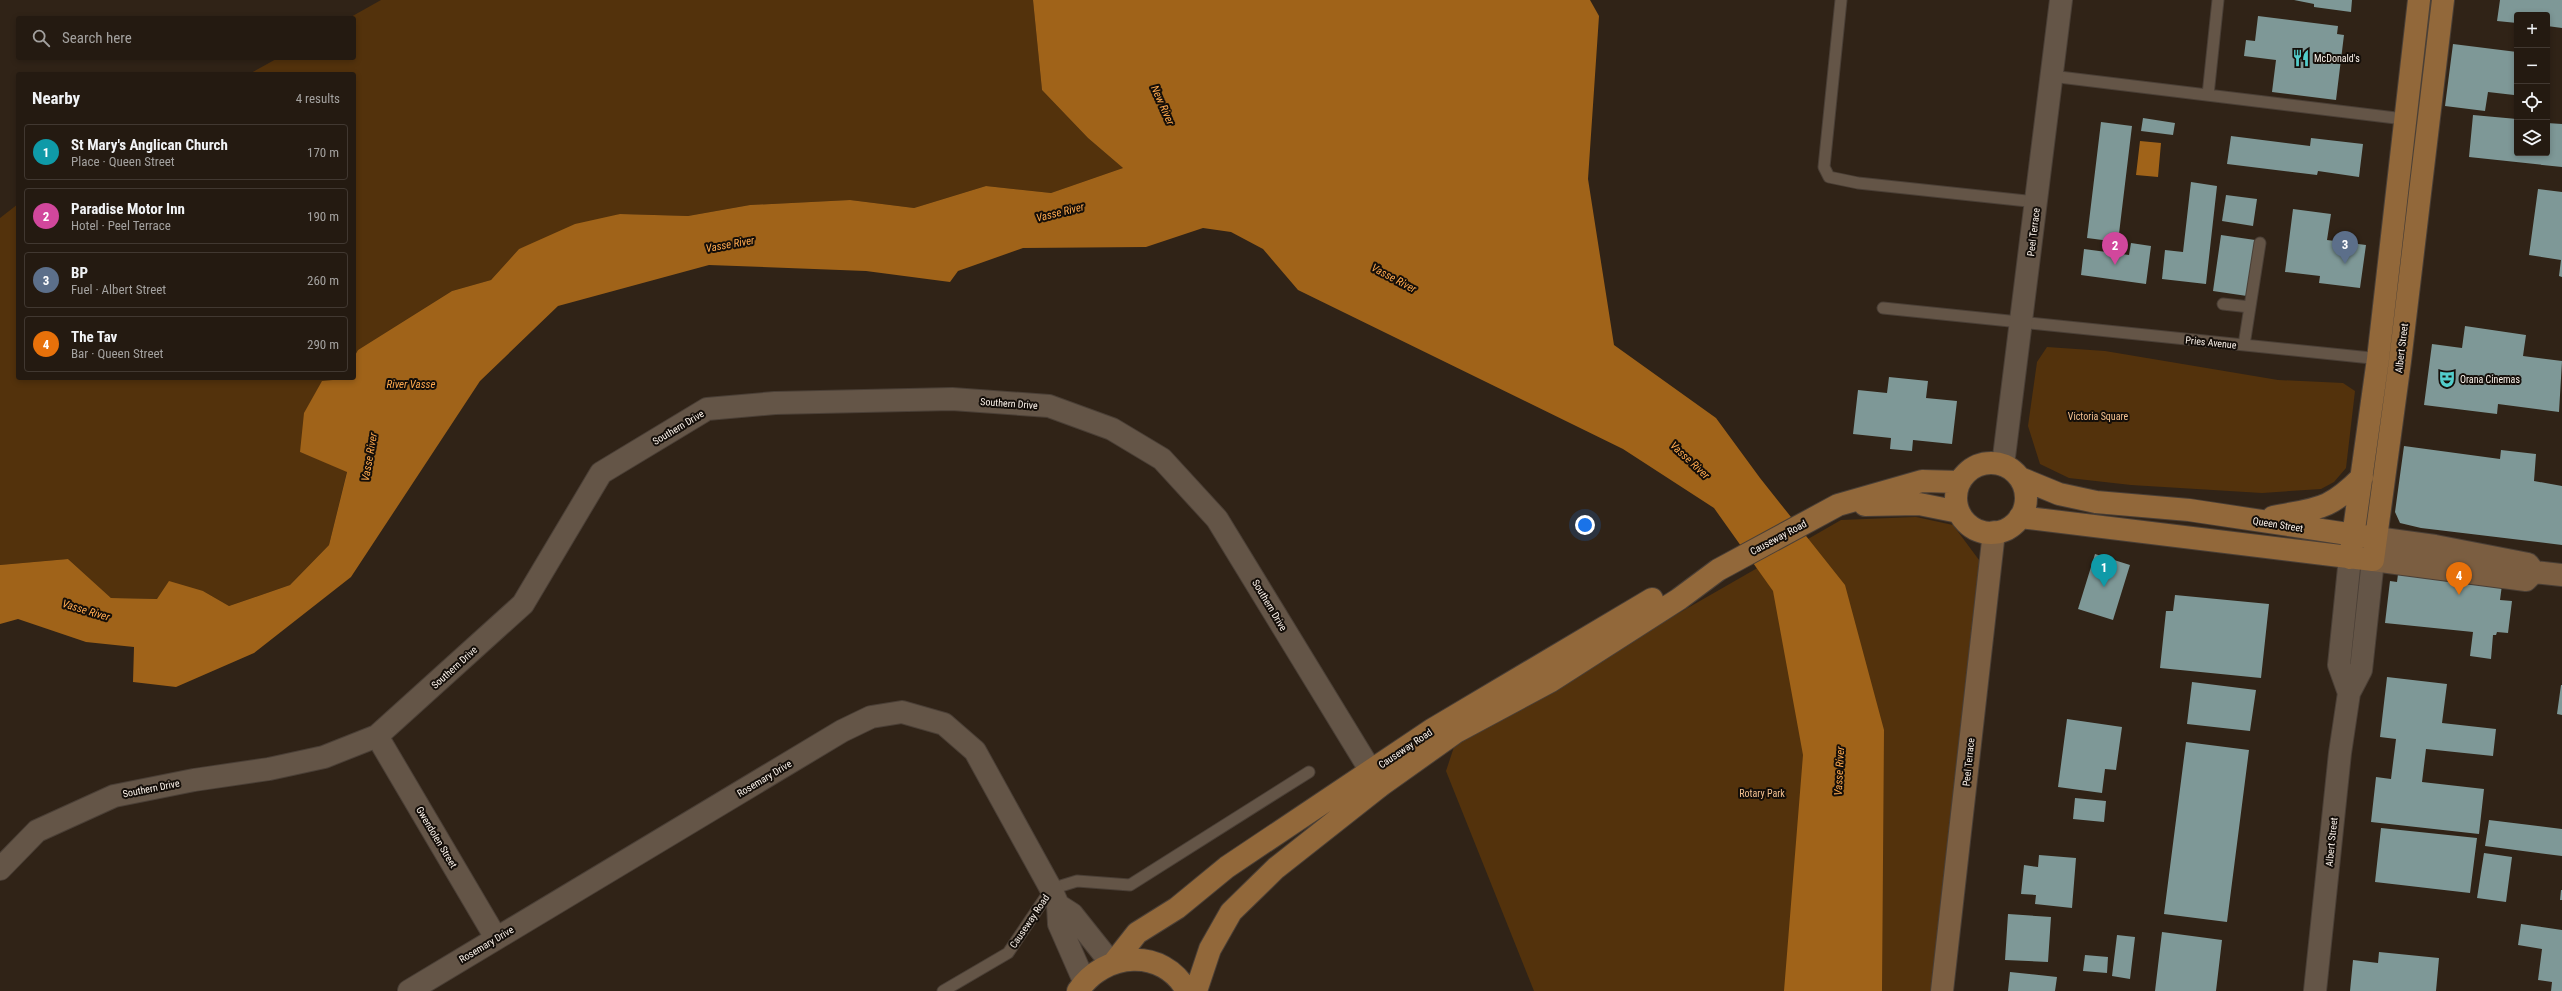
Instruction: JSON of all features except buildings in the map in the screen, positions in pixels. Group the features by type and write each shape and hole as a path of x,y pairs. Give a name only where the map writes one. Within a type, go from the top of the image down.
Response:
{"main road":[{"name":"Albert Street","path":"2350,558 2378,359 2404,119 2419,0"},
{"name":"Albert Street","path":"2373,560 2400,361 2443,0"},
{"path":"1990,463 2003,465 2020,478 2026,497 2020,517 2011,526 1994,532 1981,531 1970,526 1959,512 1956,493 1965,474 1977,466 1990,463"},
{"path":"2256,521 2311,511 2328,505 2345,494 2362,477"},
{"name":"Queen Street","path":"2020,478 2059,494 2089,500 2189,510 2353,536 2376,538"},
{"name":"Causeway Road","path":"1113,962 1137,934 1177,908 1227,867 1376,778 1551,680 1679,599 1718,570 1838,505 1922,481 1960,482"},
{"name":"Causeway Road","path":"1838,505 1919,504 1959,512"},
{"name":"Queen Street","path":"2020,517 2171,534 2373,560"},
{"name":"Causeway Road","path":"1196,991 1210,949 1231,912 1276,868 1376,778"},
{"path":"1081,986 1096,970 1113,962 1134,959 1153,962 1170,971 1187,991"}],"street":[{"name":"Peel Terrace","path":"2003,465 2022,322 2060,0"},
{"name":"Southern Drive","path":"0,869 37,831 114,796 194,780 269,770 324,757 377,736 524,604 601,473 708,409 775,403 952,399 1049,406 1112,429 1162,459 1217,519 1376,778"},
{"name":"Peel Terrace","path":"1942,991 1994,532"},
{"name":"Queen Street","path":"2376,538 2435,546 2528,564 2534,572 2562,575"},
{"name":"Albert Street","path":"2349,693 2340,665 2350,558"},
{"name":"Queen Street","path":"2373,560 2526,580 2534,572"},
{"name":"Albert Street","path":"2315,991 2349,693 2361,670 2373,560"},
{"name":"Rosemary Drive","path":"409,991 842,731 872,717 902,712 944,724 975,751 1054,897 1059,924 1081,986"},
{"name":"Gwendolen Street","path":"377,736 496,938"},
{"name":"Rosemary Drive","path":"1054,897 1072,914 1113,962"}],"lane":[{"path":"1842,0 1824,167 1829,177 1858,183 2036,202"},
{"path":"2208,95 2218,0"},
{"path":"2051,76 2404,119"},
{"path":"2244,345 2260,243"},
{"path":"2223,304 2250,307"},
{"name":"Pries Avenue","path":"1883,308 2400,361"},
{"name":"Causeway Road","path":"943,991 1008,953 1054,897 1077,881 1130,885 1309,772"}],"green space":[{"path":"381,0 1033,0 1042,90 1088,138 1123,168 1051,193 986,186 914,208 850,200 750,205 688,216 620,214 519,249 491,280 452,291 358,350 356,354 356,72 253,72 274,60 356,60 356,16 353,16"},
{"path":"16,206 16,380 344,380 300,452 347,471 329,545 290,585 229,606 203,591 157,599 111,598 68,559 0,565 0,218"},
{"name":"Victoria Square","path":"2047,347 2105,351 2278,380 2343,383 2355,391 2346,468 2334,482 2321,489 2262,493 2131,485 2069,478 2040,464 2028,426 2037,362"},
{"name":"Rotary Park","path":"1916,517 1953,525 1982,564 1940,991 1534,991 1446,771 1456,741 1841,520"}],"water":[{"name":"River Vasse","path":"1033,0 1590,0 1599,16 1588,179 1614,345 1716,418 1760,478 1845,585 1884,730 1882,991 1784,991 1803,755 1773,591 1714,508 1623,449 1298,290 1263,249 1231,232 1203,228 1146,247 1023,248 958,271 950,282 866,271 709,265 558,306 480,381 351,577 254,653 176,687 133,682 134,647 86,642 18,619 0,624 0,565 68,559 111,598 157,599 169,581 203,591 229,606 290,585 329,545 347,472 300,452 304,413 322,381 356,380 356,354 358,350 452,291 491,280 519,249 575,224 620,214 688,216 750,205 850,200 914,208 986,186 1051,193 1123,168 1088,138 1042,90"},
{"path":"2140,141 2161,143 2158,177 2136,175"}],"place":[{"name":"McDonald's","path":"2301,58"},
{"name":"BP","path":"2345,264"},
{"name":"Paradise Motor Inn","path":"2115,265"},
{"name":"Orana Cinemas","path":"2447,379"},
{"name":"St Mary's Anglican Church","path":"2104,587"},
{"name":"The Tav","path":"2459,595"}],"water label":[{"name":"New River","path":"1163,105"},
{"name":"Vasse River","path":"1060,212"},
{"name":"Vasse River","path":"730,244"},
{"name":"Vasse River","path":"1394,278"},
{"name":"Vasse River","path":"369,457"},
{"name":"Vasse River","path":"1690,460"},
{"name":"Vasse River","path":"86,610"},
{"name":"Vasse River","path":"1839,771"}]}
